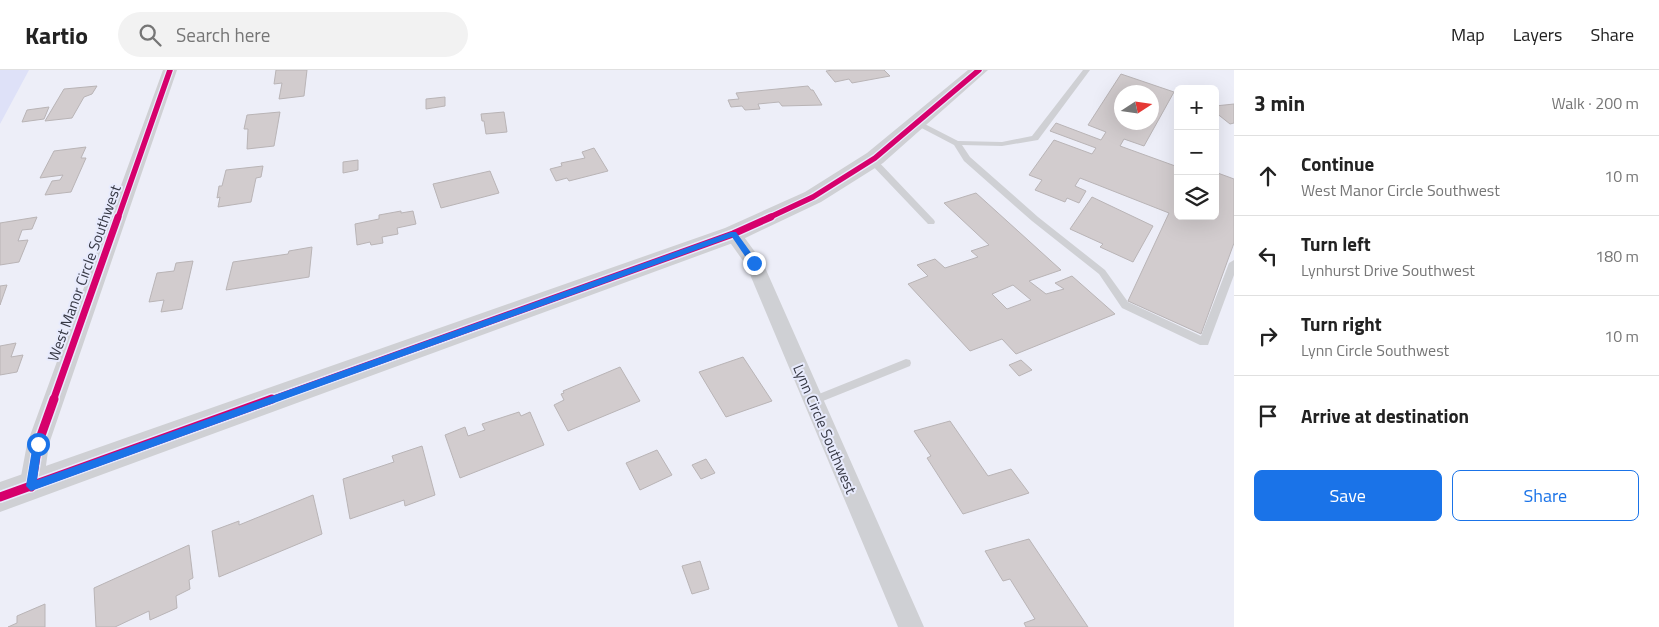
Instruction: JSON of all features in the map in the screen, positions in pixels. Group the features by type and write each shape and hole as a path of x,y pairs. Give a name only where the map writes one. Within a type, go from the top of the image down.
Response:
{"street":[{"name":"West Manor Circle Southwest","path":"31,486 38,444 170,70"},
{"path":"0,498 733,234 813,197 872,160 979,70"},
{"name":"Lynn Circle Southwest","path":"733,234 754,263 911,627"}],"lane":[{"path":"916,123 957,142 1002,144 1035,138 1087,70"},
{"path":"942,136 951,128"},
{"path":"957,142 967,158 1035,218 1102,272 1126,304 1204,342 1234,263"},
{"path":"872,160 931,222"},
{"path":"813,401 906,363"}],"shaded area":[{"path":"0,70 29,70 0,124"}],"building":[{"path":"276,70 307,70 304,96 279,99 282,83 274,84"},
{"path":"884,70 890,76 852,83 849,79 835,82 826,71"},
{"path":"1121,74 1153,85 1114,85 1114,130 1153,130 1144,146 1124,139 1120,146 1174,166 1174,220 1219,220 1219,173 1234,179 1234,243 1201,334 1128,301 1169,213 1080,178 1075,186 1086,191 1079,203 1067,198 1065,202 1035,190 1042,180 1029,175 1054,140 1092,154 1096,148 1050,131 1056,123 1101,140 1106,132 1088,125"},
{"path":"97,86 92,94 84,97 72,118 45,121 64,89"},
{"path":"808,86 813,90 822,105 782,106 779,102 758,104 760,109 745,110 742,106 731,107 728,100 739,99 736,93"},
{"path":"1159,87 1174,92 1159,119"},
{"path":"445,97 445,106 426,109 426,99"},
{"path":"1234,104 1234,123 1230,124 1219,115 1219,106"},
{"path":"49,107 44,119 22,122 27,110"},
{"path":"280,112 274,146 247,149 248,129 244,129 247,115"},
{"path":"504,112 507,132 486,134 481,114"},
{"path":"86,147 81,158 86,158 71,192 45,195 52,181 60,180 63,175 40,178 54,151"},
{"path":"594,148 608,171 569,181 567,178 556,181 550,169 562,166 561,163 585,158 582,152"},
{"path":"358,160 358,170 343,173 343,162"},
{"path":"263,166 261,177 256,178 251,202 218,207 220,197 217,198 219,186 222,186 226,170"},
{"path":"490,171 499,193 441,208 433,184"},
{"path":"976,193 1061,270 1029,281 1046,294 1064,289 1055,283 1072,276 1115,314 1016,354 1002,339 970,351 908,284 928,276 917,265 935,259 945,268 978,257 971,251 989,245 944,203","holes":["1013,285 1031,300 1007,309 992,294"]},
{"path":"1092,197 1153,226 1133,262 1100,247 1103,244 1070,229"},
{"path":"401,211 401,213 413,211 416,224 397,228 398,234 382,237 383,243 371,245 370,242 357,245 355,224 379,219 379,215"},
{"path":"37,217 32,229 22,230 18,241 28,240 19,262 0,265 0,223"},
{"path":"312,247 309,277 226,290 233,262 288,254 289,251"},
{"path":"193,261 182,309 161,312 164,300 149,302 157,273 174,271 176,263"},
{"path":"7,285 0,305 0,286"},
{"path":"16,343 11,357 23,355 17,372 0,375 0,346"},
{"path":"743,357 772,401 726,417 699,372"},
{"path":"1021,360 1032,370 1019,376 1009,365"},
{"path":"620,367 640,401 568,431 554,405 564,400 561,394 564,393 563,391"},
{"path":"519,412 521,416 530,412 544,445 460,478 445,435 465,427 468,436 485,430 482,424"},
{"path":"950,421 988,476 1011,469 1029,493 963,514 927,458 931,456 914,431"},
{"path":"422,446 435,495 405,506 404,500 350,519 343,479 394,462 392,456"},
{"path":"657,450 672,475 640,490 626,463"},
{"path":"706,459 715,473 701,479 692,465"},
{"path":"313,495 322,534 219,577 212,531 239,521 239,525"},
{"path":"1029,539 1088,627 1026,627 1024,623 1035,619 1010,579 1003,581 985,551"},
{"path":"189,545 193,578 189,580 190,589 176,596 177,608 150,620 149,611 115,627 96,627 94,588"},
{"path":"700,561 709,589 692,594 682,566"},
{"path":"45,604 45,627 8,627 17,623 17,616"}],"cycle path":[{"path":"31,487 38,444 170,70"},
{"path":"0,497 733,234 813,197 875,158 979,70"}],"route":[{"path":"38,444 31,486 733,234 754,263"}]}
